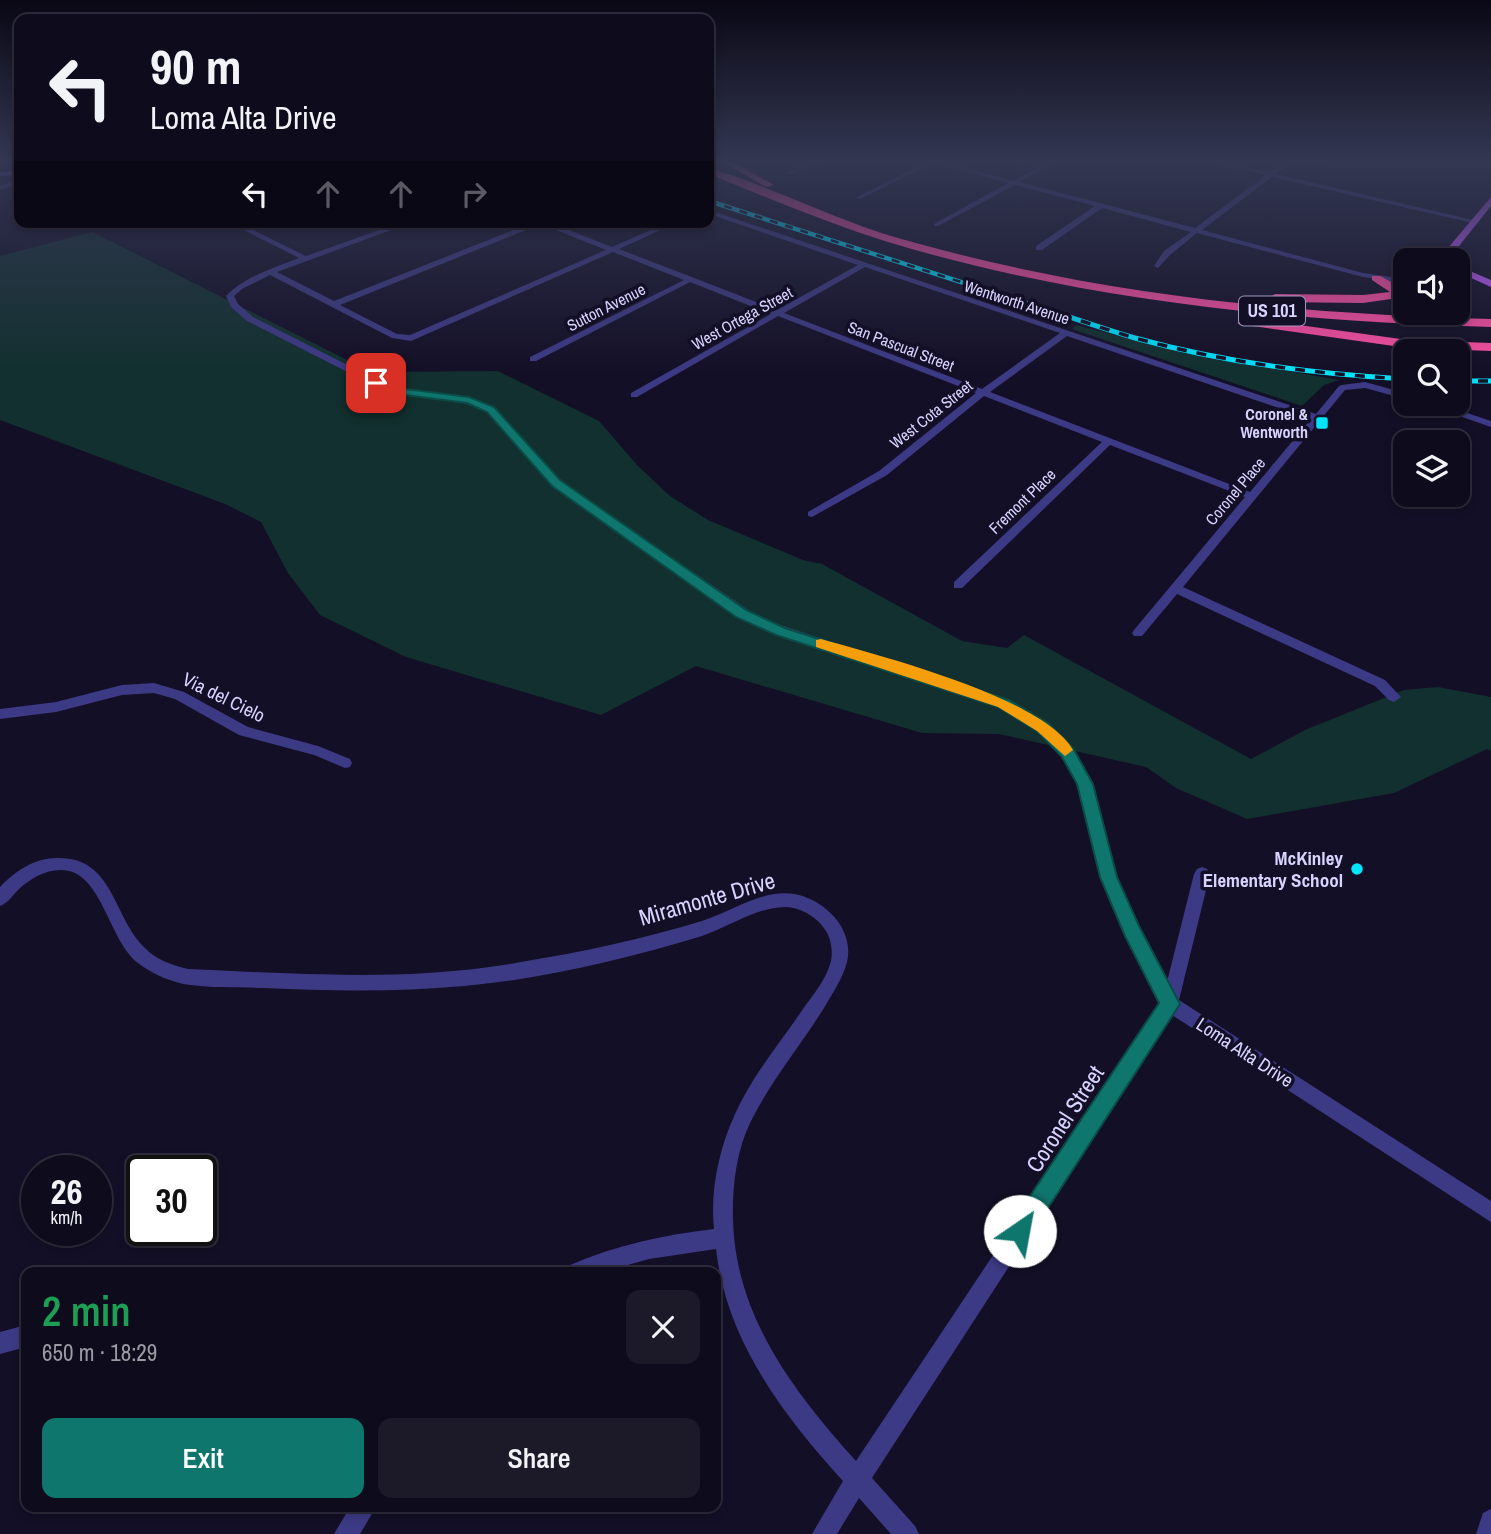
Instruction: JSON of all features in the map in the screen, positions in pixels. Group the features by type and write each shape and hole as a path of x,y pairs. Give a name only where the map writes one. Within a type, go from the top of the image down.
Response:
{"highway":[{"name":"US 101","path":"865,232 955,257 1055,280 1255,310 1388,320 1491,323"},
{"name":"US 101","path":"902,232 993,256 1127,282 1241,298 1393,309"},
{"path":"1376,278 1393,285"},
{"path":"1055,280 1099,292 1286,328 1408,344 1491,347"},
{"path":"1241,298 1363,299 1393,292"},
{"path":"1470,311 1491,311"}],"main road":[{"path":"1454,248 1465,232"},
{"path":"1470,275 1491,286"},
{"path":"1470,285 1491,286"}],"street":[{"path":"251,232 307,259"},
{"path":"270,272 383,232"},
{"path":"332,305 517,232"},
{"name":"San Pascual Street","path":"567,232 1251,496"},
{"path":"270,272 394,336 411,338 653,232"},
{"name":"Wentworth Avenue","path":"766,232 1316,417"},
{"path":"1039,248 1063,232"},
{"path":"1158,266 1167,253 1194,232"},
{"path":"1202,232 1376,278"},
{"name":"West Ortega Street","path":"634,395 863,265"},
{"name":"Loma Alta Drive","path":"270,272 233,290 230,296 234,305 250,319 365,379 405,392 469,401 490,410 556,483 756,621 1003,704 1042,727 1068,752 1085,784 1109,877 1131,930 1170,1004 1491,1212"},
{"name":"Sutton Avenue","path":"533,359 691,279"},
{"name":"West Cota Street","path":"812,514 883,473 983,393 1066,332"},
{"name":"Coronel Place","path":"1138,633 1342,388 1349,385 1371,386 1393,392"},
{"path":"1467,416 1491,424"},
{"name":"Fremont Place","path":"958,585 1108,441"},
{"path":"1175,588 1380,683 1394,697"},
{"name":"Via del Cielo","path":"0,714 56,706 122,690 154,688 179,695 244,731 318,751 345,763"},
{"name":"Miramonte Drive","path":"0,899 14,883 38,868 73,864 92,873 129,943 161,969 188,977 412,984 519,970 604,953 705,928 774,901 807,905 825,916 837,933 839,964 743,1117 726,1173 724,1238 730,1281 756,1350 787,1398 907,1534"},
{"name":"Coronel Street","path":"824,1534 858,1478 1170,1004 1202,874"},
{"path":"588,1267 611,1257 653,1247 724,1238"},
{"path":"0,1343 21,1337"},
{"path":"346,1534 361,1512"},
{"path":"1488,1534 1491,1521"}],"green space":[{"path":"92,232 371,372 498,371 599,421 637,465 670,496 708,520 803,560 822,564 962,641 1007,648 1024,635 1251,759 1305,730 1404,690 1438,687 1491,697 1491,751 1487,749 1394,793 1247,819 1176,788 1146,767 999,734 922,733 696,666 601,715 406,657 320,615 288,573 261,522 225,504 0,420 0,256"},
{"path":"1076,325 1180,352 1339,380 1324,385 1302,406 1072,329"}],"railway":[{"path":"804,232 1048,310"},
{"path":"1043,308 1135,338 1201,354 1303,370 1393,378"},
{"path":"1470,381 1491,381"}],"slow traffic":[{"path":"821,644 1012,707 1042,727 1065,750"}],"place":[{"name":"Coronel & Wentworth","path":"1322,423"},
{"name":"McKinley Elementary School","path":"1357,869"}],"route":[{"path":"376,383 405,392 469,401 490,410 556,483 756,621 780,632 918,674 1012,707 1042,727 1068,752 1085,784 1109,877 1131,930 1170,1004 1020,1231"}]}
